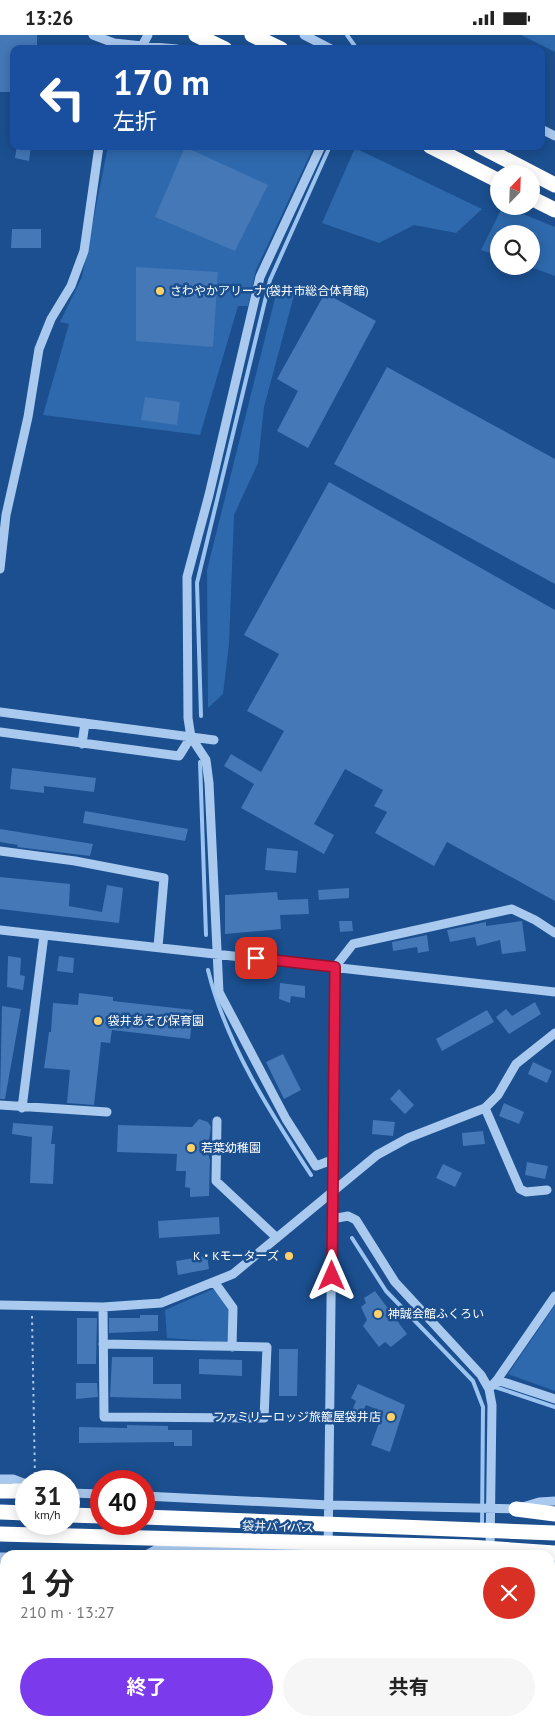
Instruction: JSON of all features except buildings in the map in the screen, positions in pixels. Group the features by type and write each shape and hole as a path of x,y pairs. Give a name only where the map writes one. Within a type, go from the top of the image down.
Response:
{"highway":[{"path":"196,35 217,45"},
{"path":"252,35 273,45"},
{"path":"438,150 490,176"},
{"path":"488,150 555,185"},
{"path":"540,202 555,210"},
{"path":"0,1491 15,1491"},
{"path":"516,1509 555,1514"},
{"path":"0,1512 15,1513"},
{"name":"袋井バイパス","path":"155,1517 555,1533"},
{"name":"袋井バイパス","path":"0,1534 470,1547 512,1550"},
{"path":"0,1541 163,1547"}],"street":[{"path":"93,35 114,43 128,45"},
{"path":"304,35 323,45"},
{"path":"0,569 6,515 28,417 39,349 51,319 71,286 84,251 98,150"},
{"path":"319,150 260,277 209,495 187,577 188,718 191,737 206,760 219,992 286,1119 316,1165 332,1160"},
{"path":"0,712 214,740"},
{"path":"82,744 85,723"},
{"path":"0,732 179,756 191,737"},
{"path":"0,851 75,861 164,878 158,947"},
{"path":"328,1550 335,967 353,944 512,909 535,919 555,933"},
{"path":"0,930 555,991"},
{"path":"22,1108 44,935"},
{"path":"0,1305 103,1307 161,1303 233,1275 376,1155 408,1138 485,1108 498,1095 516,1064 555,1033"},
{"path":"0,1105 22,1108 107,1112"},
{"path":"485,1108 520,1189 526,1193 547,1190"},
{"path":"217,1121 216,1181 276,1238"},
{"path":"332,1219 348,1216 356,1220 395,1281 481,1375 489,1389 492,1405 490,1550"},
{"path":"215,1283 233,1308 232,1347"},
{"path":"489,1389 497,1381 555,1296"},
{"path":"103,1307 103,1344 104,1417 264,1417 267,1347 103,1344"},
{"path":"497,1381 555,1399"},
{"path":"0,1479 15,1480"},
{"path":"155,1497 329,1505 516,1509 539,1502 555,1501"},
{"path":"157,1550 163,1547 246,1550"}],"path":[{"path":"32,1306 34,1470"}],"shaded area":[{"path":"521,35 555,35 555,52 545,47 545,45 541,45"},
{"name":"さわやかアリーナ(袋井市総合体育館)","path":"107,150 312,150 256,270 248,306 238,306 200,435 43,415 69,324 60,322 82,277"},
{"path":"354,150 359,150 482,209 456,233 414,225 379,243 322,223"},
{"path":"498,215 525,215 555,227 555,276 540,270 540,225 494,225"},
{"path":"490,232 490,253 481,250"},
{"path":"296,288 264,407 258,463 234,515 229,644 223,694 208,708 207,570 277,290"},
{"path":"213,1289 233,1308 232,1343 167,1338 165,1310"},
{"path":"555,1305 555,1391 508,1374"}],"waterway":[{"path":"347,35 354,45"},
{"path":"201,716 197,583 270,280 328,150"},
{"path":"200,762 206,935"},
{"path":"208,970 226,1024 251,1077 311,1175"},
{"path":"352,1238 386,1291 473,1381 483,1407 482,1528"},
{"path":"492,1386 555,1407"}],"place":[{"name":"さわやかアリーナ(袋井市総合体育館)","path":"160,291"},
{"name":"袋井あそび保育園","path":"98,1021"},
{"name":"若葉幼稚園","path":"191,1148"},
{"name":"K・Kモーターズ","path":"289,1256"},
{"name":"神誠会館ふくろい","path":"378,1314"},
{"name":"ファミリーロッジ旅籠屋袋井店","path":"391,1417"}],"route":[{"path":"256,958 335,967 332,1276"}]}
